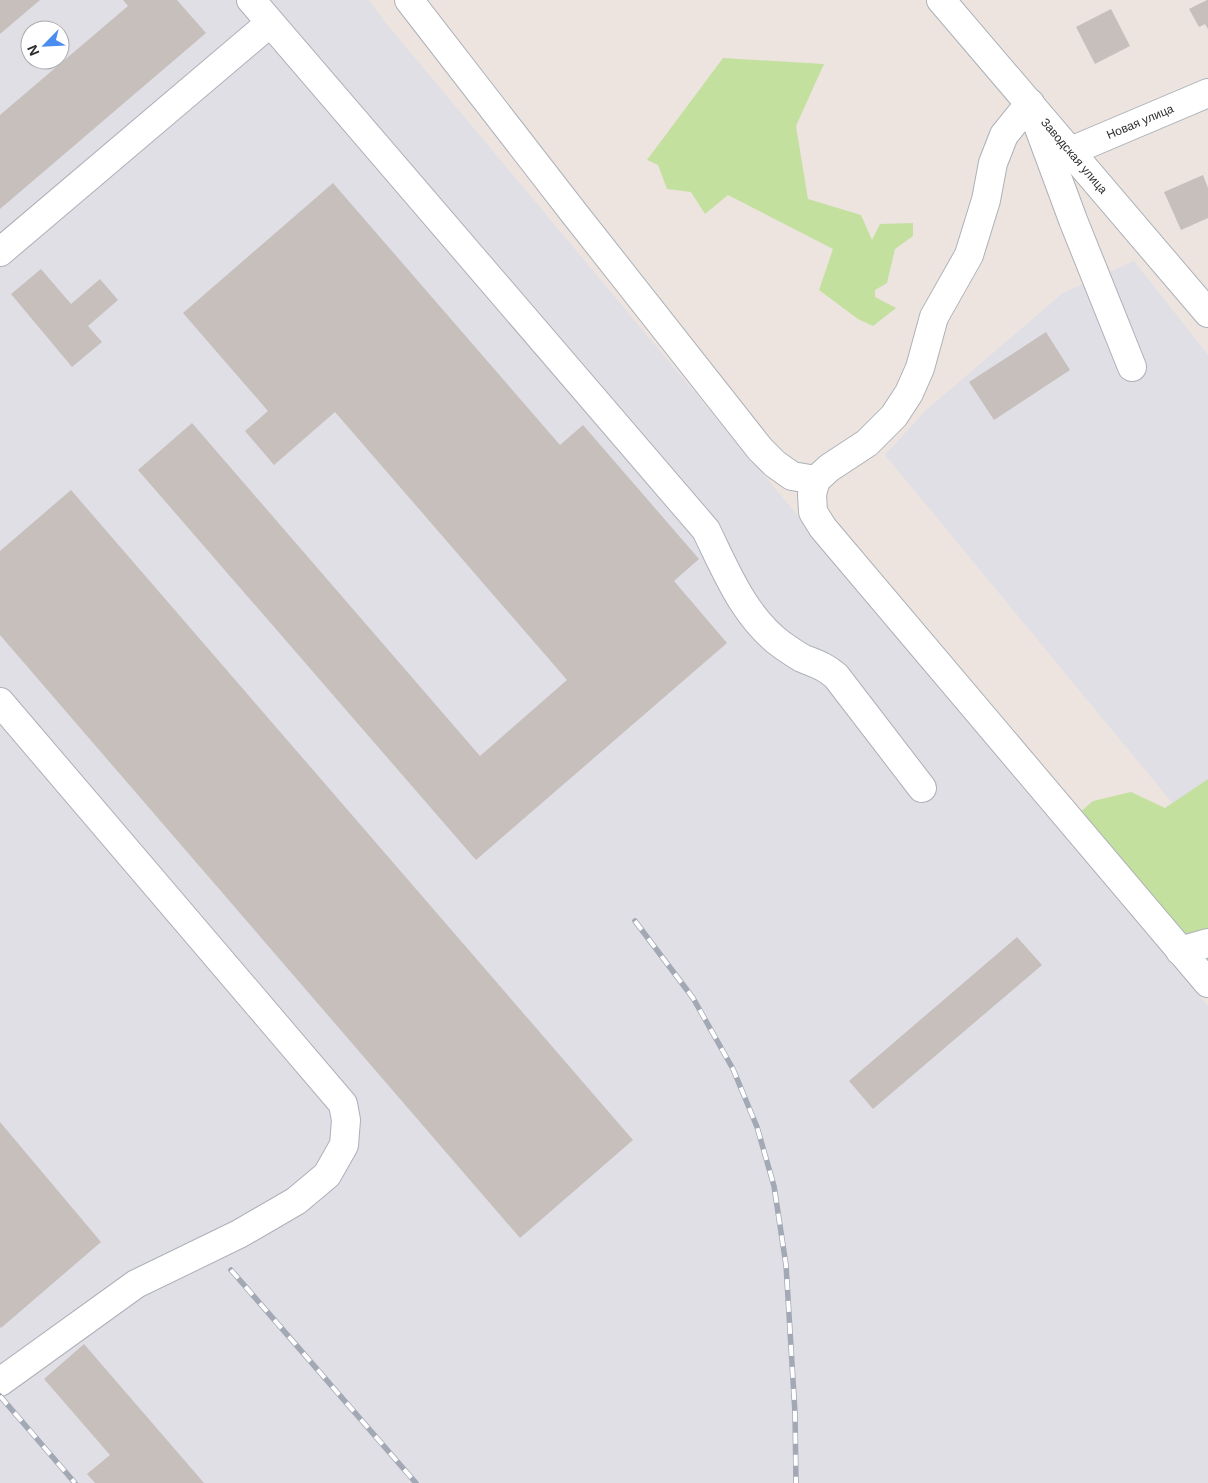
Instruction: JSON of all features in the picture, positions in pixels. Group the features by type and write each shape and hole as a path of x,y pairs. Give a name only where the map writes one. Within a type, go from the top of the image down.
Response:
{"street":[{"path":"251,0 706,530 744,604 761,627 781,645 801,657 826,667 836,676 922,788"},
{"path":"409,0 760,449 775,464 792,476 816,480"},
{"name":"Заводская улица","path":"941,0 1208,313"},
{"path":"0,252 270,23"},
{"name":"Новая улица","path":"1071,151 1208,92"},
{"path":"1030,103 1004,135 993,163 986,200 969,255 934,317 920,368 909,393 894,416 867,443 829,468 816,480 812,494 813,512 823,528 1208,983"},
{"path":"1030,103 1073,220 1132,367"},
{"path":"0,702 343,1104 346,1120 344,1145 327,1175 296,1201 239,1234 136,1284 0,1382"},
{"path":"1180,951 1208,943"}],"shaded area":[{"path":"0,0 369,0 385,22 1208,1006 1208,1483 0,1483"},
{"path":"1134,261 1208,355 1208,845 885,455 925,411 1063,293"}],"green space":[{"path":"723,58 824,64 796,126 808,199 861,215 872,240 880,224 913,223 913,236 895,249 887,283 875,290 875,297 896,308 873,326 858,319 819,290 833,249 728,195 705,214 691,192 667,189 658,165 647,160"},
{"path":"1208,779 1208,968 1078,814 1093,801 1131,792 1165,808"}],"building":[{"path":"0,0 40,0 0,34"},
{"path":"123,0 177,0 206,33 0,209 0,115 53,70 70,70 70,55 128,6"},
{"path":"1207,0 1208,29 1205,24 1199,27 1189,9"},
{"path":"1111,9 1130,46 1095,64 1076,27"},
{"path":"1203,175 1208,188 1208,218 1181,230 1164,192"},
{"path":"333,183 560,445 583,425 699,559 674,581 727,643 476,860 138,470 192,423 480,756 567,680 335,412 274,465 245,431 268,411 183,313"},
{"path":"41,269 71,304 100,279 118,300 88,326 102,342 72,367 11,294"},
{"path":"1046,332 1070,370 994,420 969,382"},
{"path":"71,490 633,1140 520,1238 0,635 0,551"},
{"path":"1017,937 1042,965 873,1109 849,1081"},
{"path":"0,1122 101,1242 1,1328 0,1327"},
{"path":"84,1344 204,1483 95,1483 87,1474 110,1455 44,1379"}],"railway":[{"path":"635,921 693,998 733,1069 757,1127 774,1186 786,1265 795,1413 796,1483"},
{"path":"231,1270 416,1483"},
{"path":"0,1396 75,1483"}]}
